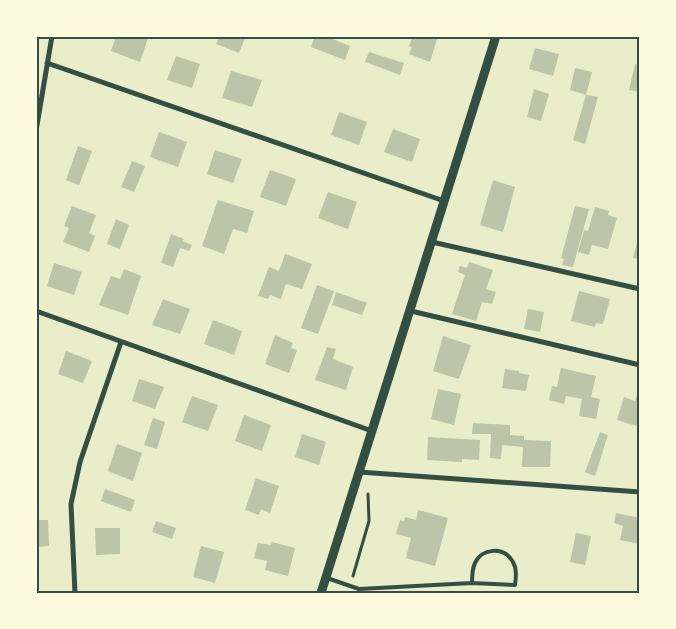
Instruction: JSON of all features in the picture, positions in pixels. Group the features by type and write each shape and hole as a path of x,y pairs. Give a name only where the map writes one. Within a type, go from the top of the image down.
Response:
{"street":[{"path":"36,131 52,36"},
{"path":"322,593 496,36"},
{"path":"47,63 444,201"},
{"path":"432,242 640,289"},
{"path":"36,311 372,431"},
{"path":"411,311 640,365"},
{"path":"75,593 72,504 80,462 121,342"},
{"path":"359,472 640,492"}],"lane":[{"path":"326,578 359,589 472,583 515,585 513,561 503,552 485,553 475,562 472,583"}],"building":[{"path":"116,36 142,36 148,38 140,62 111,51"},
{"path":"220,36 246,36 239,53 216,44"},
{"path":"315,36 325,36 350,46 345,60 311,47"},
{"path":"413,36 438,36 430,62 409,54 412,47 409,46"},
{"path":"535,48 559,54 553,76 529,69"},
{"path":"369,52 404,63 400,75 365,62"},
{"path":"176,56 200,64 192,88 167,80"},
{"path":"635,64 640,65 640,92 629,90"},
{"path":"575,68 592,72 586,95 570,90"},
{"path":"231,71 262,80 252,107 222,98"},
{"path":"534,89 549,94 541,121 527,117"},
{"path":"586,95 598,97 585,144 573,140"},
{"path":"339,112 367,122 359,145 331,135"},
{"path":"393,129 420,139 412,162 384,152"},
{"path":"159,132 187,142 178,167 150,157"},
{"path":"78,146 92,151 79,185 66,180"},
{"path":"215,150 242,159 233,183 207,174"},
{"path":"132,161 145,166 134,192 121,187"},
{"path":"270,170 296,179 286,206 260,197"},
{"path":"493,180 515,187 503,232 480,225"},
{"path":"328,192 357,202 348,229 318,218"},
{"path":"218,200 254,211 247,233 233,229 224,254 202,246"},
{"path":"72,206 96,215 89,233 95,236 89,252 63,242 69,228 64,226"},
{"path":"575,206 589,209 573,267 562,265 564,259 561,258"},
{"path":"595,207 609,211 608,215 617,218 608,249 592,245 589,255 578,252 584,230 588,231"},
{"path":"116,219 129,225 120,249 107,244"},
{"path":"171,234 184,239 183,241 192,245 189,251 180,248 173,267 161,263"},
{"path":"637,242 640,243 640,259 633,258"},
{"path":"285,254 312,264 302,289 286,284 281,299 270,295 268,299 258,296 269,267 279,271"},
{"path":"469,262 493,270 486,289 496,292 492,304 482,302 476,321 452,314 465,275 458,272 460,266 467,268"},
{"path":"54,263 82,272 74,295 47,286"},
{"path":"124,269 141,276 128,315 99,305 111,276 120,279"},
{"path":"317,285 334,291 318,334 301,328"},
{"path":"579,291 610,299 603,324 596,323 595,327 571,321"},
{"path":"336,292 367,303 362,315 332,305"},
{"path":"163,299 190,309 180,334 152,325"},
{"path":"528,309 544,312 540,332 524,329"},
{"path":"213,320 242,331 234,355 204,344"},
{"path":"275,335 293,343 291,348 297,350 289,373 265,364"},
{"path":"443,336 471,345 459,379 433,371"},
{"path":"327,347 336,349 333,359 353,367 346,390 315,380"},
{"path":"66,351 92,361 83,383 58,374"},
{"path":"561,368 596,376 591,397 600,399 596,419 579,416 582,399 566,396 564,404 549,400 552,386 557,387"},
{"path":"505,369 529,375 526,391 502,388"},
{"path":"139,379 164,387 155,409 132,401"},
{"path":"438,389 461,394 454,425 431,419"},
{"path":"637,394 640,395 640,427 617,420 624,397 635,401"},
{"path":"192,396 218,405 208,431 182,422"},
{"path":"244,415 271,425 262,451 235,441"},
{"path":"153,418 165,422 157,449 144,445"},
{"path":"473,423 510,425 510,435 524,436 524,440 551,441 550,467 522,467 523,447 502,445 501,459 490,458 491,434 472,434"},
{"path":"600,432 608,435 595,476 585,472"},
{"path":"302,434 326,442 319,465 295,457"},
{"path":"428,437 480,440 479,460 462,459 462,462 427,460"},
{"path":"117,444 142,453 133,481 108,471"},
{"path":"256,478 279,486 270,513 261,509 259,515 245,510"},
{"path":"105,489 135,500 131,512 101,501"},
{"path":"418,510 448,518 435,566 406,558 411,538 396,534 400,520 404,521 405,517 416,520"},
{"path":"616,513 640,518 640,544 620,540 623,526 614,523"},
{"path":"36,520 48,520 49,546 36,547"},
{"path":"156,521 176,528 172,539 152,532"},
{"path":"95,528 120,528 120,554 96,555"},
{"path":"576,533 591,536 585,565 570,562"},
{"path":"272,542 295,548 288,576 265,570 267,561 254,558 258,543 271,545"},
{"path":"201,546 224,552 215,583 193,577"}]}
